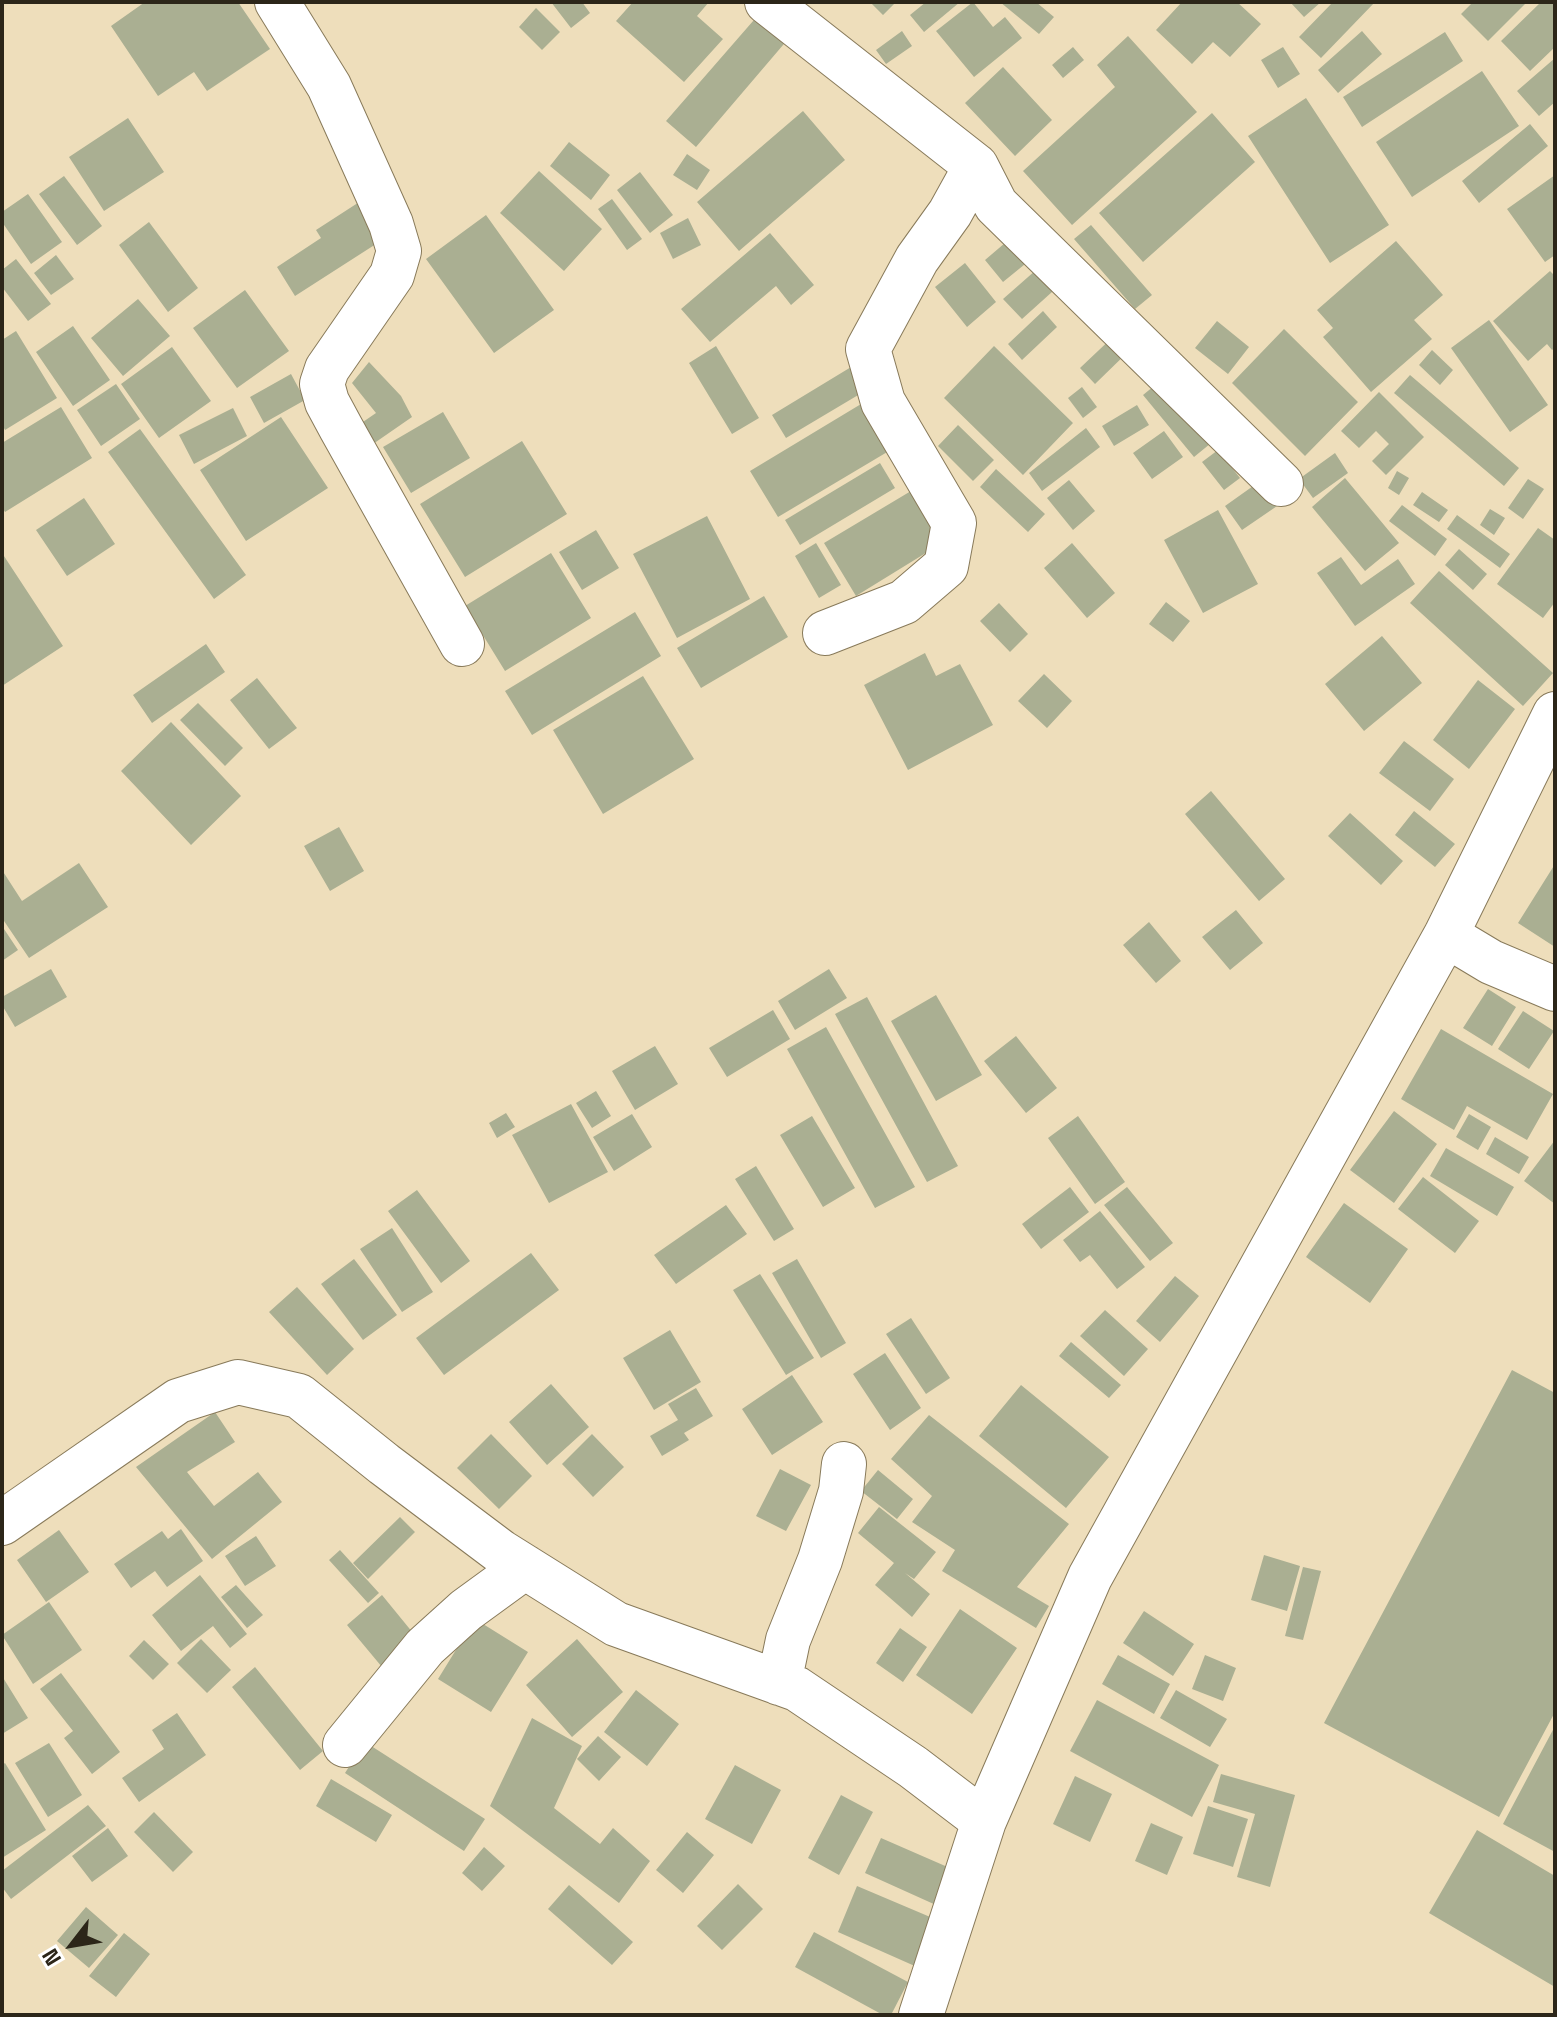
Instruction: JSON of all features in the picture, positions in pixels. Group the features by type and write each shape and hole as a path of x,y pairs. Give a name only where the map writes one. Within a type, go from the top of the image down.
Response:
{"street":[{"path":"277,2 329,86 391,224 399,251 392,275 327,369 322,384 327,402 462,644"},
{"path":"767,2 976,166 996,205 1281,484"},
{"path":"825,633 904,602 946,566 954,523 883,402 868,349 917,259 950,213 976,166"},
{"path":"921,2015 984,1821 1090,1577 1446,935 1555,714"},
{"path":"1446,935 1491,962 1555,989"},
{"path":"2,1523 178,1401 238,1382 299,1396 384,1464 525,1567 616,1624 797,1689 913,1767 984,1821"},
{"path":"779,1683 788,1640 829,1532 841,1491 844,1464"},
{"path":"345,1745 385,1700 425,1647 466,1610 525,1567"}],"building":[{"path":"145,2 238,2 270,49 207,91 194,72 158,96 111,26"},
{"path":"551,2 582,2 590,13 571,28"},
{"path":"633,2 709,2 697,16 723,39 684,82 616,21"},
{"path":"870,2 896,2 883,15"},
{"path":"926,2 960,2 924,32 910,15"},
{"path":"973,2 993,27 1005,17 1022,38 974,77 936,31"},
{"path":"1000,2 1036,2 1054,17 1039,34"},
{"path":"1182,2 1237,2 1261,24 1230,57 1213,42 1192,64 1156,30"},
{"path":"1290,2 1321,2 1304,17"},
{"path":"1333,2 1375,2 1321,58 1299,37"},
{"path":"1473,2 1527,2 1488,41 1461,14"},
{"path":"1541,2 1555,2 1555,47 1530,71 1501,41"},
{"path":"536,8 560,32 542,50 519,27"},
{"path":"760,13 789,38 696,147 666,121"},
{"path":"902,31 912,46 886,64 876,50"},
{"path":"1362,31 1382,54 1338,93 1318,70"},
{"path":"1445,32 1463,61 1362,127 1343,97"},
{"path":"1128,36 1197,112 1072,225 1023,171 1115,87 1097,65"},
{"path":"1073,47 1084,60 1063,78 1052,65"},
{"path":"1283,47 1300,74 1278,88 1261,60"},
{"path":"1555,58 1555,102 1539,116 1517,91"},
{"path":"1003,67 1052,120 1015,156 965,103"},
{"path":"1482,71 1519,126 1412,197 1376,142"},
{"path":"1306,98 1389,225 1330,263 1248,136"},
{"path":"803,111 845,160 739,251 697,202"},
{"path":"1212,113 1255,162 1143,262 1099,213"},
{"path":"128,118 164,172 104,211 69,157"},
{"path":"1530,124 1548,146 1479,203 1462,181"},
{"path":"569,142 610,175 591,200 550,166"},
{"path":"687,154 710,170 697,190 673,175"},
{"path":"539,171 602,229 564,271 500,213"},
{"path":"640,172 673,215 650,233 617,190"},
{"path":"1555,175 1555,255 1545,262 1507,209"},
{"path":"64,176 102,226 77,245 39,194"},
{"path":"28,194 62,242 31,264 2,222 2,212"},
{"path":"367,197 390,235 295,296 277,267 321,238 316,230"},
{"path":"612,199 642,239 627,250 598,209"},
{"path":"486,215 554,310 494,353 426,259"},
{"path":"688,218 701,245 673,259 660,233"},
{"path":"149,222 198,288 168,312 119,245"},
{"path":"1091,225 1152,295 1135,309 1074,239"},
{"path":"770,233 814,285 791,305 776,286 710,342 681,309"},
{"path":"1012,237 1030,260 1003,282 985,260"},
{"path":"1396,241 1443,295 1414,320 1432,339 1371,392 1323,337 1333,328 1317,310"},
{"path":"56,255 74,279 51,295 34,273"},
{"path":"16,259 51,304 28,321 2,287 2,270"},
{"path":"965,263 996,302 967,327 935,287"},
{"path":"1044,263 1062,283 1022,319 1003,299"},
{"path":"1550,271 1555,276 1555,348 1552,350 1547,344 1528,361 1493,321"},
{"path":"245,290 289,351 237,388 193,328"},
{"path":"138,299 170,336 123,376 91,338"},
{"path":"1043,311 1057,327 1022,360 1008,344"},
{"path":"1489,320 1548,405 1510,432 1451,348"},
{"path":"1217,321 1249,347 1228,374 1195,348"},
{"path":"73,326 110,380 73,406 36,352"},
{"path":"1284,329 1358,402 1305,456 1232,383"},
{"path":"16,331 57,398 5,430 2,424 2,340"},
{"path":"1117,333 1132,348 1095,384 1080,368"},
{"path":"716,346 759,418 732,434 689,363"},
{"path":"994,346 1073,423 1023,475 944,398"},
{"path":"172,347 211,401 159,438 121,384"},
{"path":"1432,350 1453,370 1440,385 1419,365"},
{"path":"861,361 875,385 786,438 772,415"},
{"path":"369,362 401,396 412,417 373,444 360,424 376,413 352,383"},
{"path":"291,374 305,400 264,423 250,397"},
{"path":"1410,375 1519,468 1504,486 1394,393"},
{"path":"1165,377 1216,439 1194,457 1143,395"},
{"path":"116,384 140,419 101,446 77,410"},
{"path":"1082,387 1097,407 1083,418 1068,398"},
{"path":"1379,392 1424,437 1386,475 1372,461 1389,444 1376,431 1359,448 1341,431"},
{"path":"871,398 899,445 778,517 750,471"},
{"path":"1137,405 1149,425 1114,446 1102,426"},
{"path":"61,407 92,458 5,512 2,507 2,443"},
{"path":"233,408 247,436 194,464 179,435"},
{"path":"443,412 470,458 411,493 383,447"},
{"path":"281,417 328,488 246,541 200,470"},
{"path":"958,425 994,460 973,481 938,446"},
{"path":"1086,428 1100,447 1042,491 1029,473"},
{"path":"140,429 246,575 214,599 108,452"},
{"path":"1164,431 1183,457 1152,479 1133,453"},
{"path":"522,441 567,514 465,577 420,504"},
{"path":"1218,450 1240,478 1224,490 1202,462"},
{"path":"1335,453 1348,473 1313,498 1299,479"},
{"path":"880,463 895,488 800,545 785,520"},
{"path":"996,469 1045,514 1028,532 980,487"},
{"path":"1397,471 1409,478 1399,495 1388,488"},
{"path":"1345,478 1399,543 1365,571 1312,507"},
{"path":"1263,479 1280,504 1242,530 1225,506"},
{"path":"1528,479 1544,489 1523,519 1508,508"},
{"path":"1069,480 1095,511 1073,530 1047,498"},
{"path":"911,491 942,543 856,596 824,543"},
{"path":"1422,492 1448,510 1439,522 1413,505"},
{"path":"84,498 115,544 67,576 36,530"},
{"path":"1402,505 1447,539 1435,556 1389,521"},
{"path":"1490,509 1505,518 1494,535 1480,525"},
{"path":"1218,510 1258,584 1203,613 1164,540"},
{"path":"1457,515 1510,554 1500,568 1447,529"},
{"path":"707,516 750,599 677,638 633,554"},
{"path":"1538,528 1555,540 1555,602 1543,618 1497,584"},
{"path":"596,530 619,568 582,590 559,552"},
{"path":"816,543 841,585 819,598 795,556"},
{"path":"1072,543 1115,593 1087,618 1044,568"},
{"path":"1459,549 1487,574 1473,590 1445,565"},
{"path":"2,553 63,646 2,686"},
{"path":"551,553 591,618 505,671 465,606"},
{"path":"1341,557 1361,585 1398,559 1415,584 1355,626 1317,573"},
{"path":"1439,571 1553,673 1523,706 1410,603"},
{"path":"764,596 788,637 701,688 677,648"},
{"path":"1166,602 1190,621 1173,642 1149,624"},
{"path":"999,603 1028,634 1010,652 980,621"},
{"path":"635,612 661,656 532,735 505,691"},
{"path":"1382,636 1422,683 1364,731 1325,684"},
{"path":"206,644 225,672 152,723 133,695"},
{"path":"925,653 936,676 960,664 993,725 908,770 864,685"},
{"path":"1044,674 1072,701 1047,728 1018,701"},
{"path":"643,676 694,759 603,814 553,730"},
{"path":"257,678 297,728 269,749 230,700"},
{"path":"1478,680 1515,709 1469,769 1433,740"},
{"path":"198,703 243,748 225,766 180,720"},
{"path":"171,722 241,796 191,845 121,771"},
{"path":"1404,741 1454,779 1430,811 1379,773"},
{"path":"1211,791 1285,879 1259,901 1185,814"},
{"path":"1414,811 1455,844 1435,867 1395,835"},
{"path":"1350,813 1403,861 1381,885 1328,836"},
{"path":"339,827 364,871 330,891 304,846"},
{"path":"79,863 108,907 29,958 2,918 2,870 22,901"},
{"path":"1555,864 1555,947 1518,923"},
{"path":"1236,910 1263,943 1230,970 1202,937"},
{"path":"1149,922 1181,961 1156,983 1123,945"},
{"path":"2,926 18,950 2,961"},
{"path":"51,969 67,997 15,1027 2,1005 2,997"},
{"path":"829,969 847,998 795,1030 778,1001"},
{"path":"1488,989 1516,1007 1492,1046 1463,1028"},
{"path":"936,995 982,1075 936,1101 891,1021"},
{"path":"867,997 958,1166 927,1182 835,1014"},
{"path":"773,1010 790,1039 727,1077 709,1048"},
{"path":"1523,1011 1554,1031 1529,1069 1498,1049"},
{"path":"826,1027 915,1187 875,1208 787,1049"},
{"path":"1441,1029 1553,1094 1527,1140 1467,1106 1454,1130 1401,1099"},
{"path":"1016,1036 1057,1088 1026,1113 984,1061"},
{"path":"655,1046 678,1084 635,1110 612,1071"},
{"path":"596,1091 611,1116 592,1128 576,1103"},
{"path":"571,1104 608,1172 549,1203 512,1135"},
{"path":"1394,1111 1437,1144 1394,1203 1350,1170"},
{"path":"506,1113 515,1127 497,1138 489,1123"},
{"path":"632,1114 652,1147 614,1171 593,1137"},
{"path":"1469,1114 1491,1127 1478,1150 1456,1137"},
{"path":"812,1116 855,1188 823,1207 780,1135"},
{"path":"1078,1116 1125,1182 1095,1204 1048,1138"},
{"path":"1495,1137 1529,1157 1519,1174 1486,1154"},
{"path":"1555,1140 1555,1204 1524,1181"},
{"path":"1446,1148 1514,1187 1497,1216 1430,1176"},
{"path":"756,1166 794,1229 774,1241 735,1179"},
{"path":"1423,1177 1479,1221 1455,1253 1398,1209"},
{"path":"1070,1187 1089,1212 1041,1249 1022,1224"},
{"path":"1127,1187 1173,1243 1150,1261 1104,1205"},
{"path":"417,1190 470,1261 441,1283 388,1211"},
{"path":"1344,1203 1408,1249 1370,1303 1306,1257"},
{"path":"726,1205 747,1234 676,1284 654,1255"},
{"path":"1100,1211 1145,1267 1117,1289 1090,1255 1080,1262 1063,1240"},
{"path":"392,1228 433,1292 402,1312 360,1249"},
{"path":"531,1253 559,1290 444,1375 416,1338"},
{"path":"354,1259 397,1315 363,1340 321,1284"},
{"path":"797,1259 846,1343 821,1358 772,1273"},
{"path":"760,1274 814,1358 786,1375 733,1290"},
{"path":"1175,1276 1199,1296 1160,1342 1136,1321"},
{"path":"297,1287 354,1349 327,1375 269,1312"},
{"path":"1105,1310 1148,1349 1124,1376 1080,1336"},
{"path":"911,1318 950,1378 926,1394 886,1334"},
{"path":"670,1330 701,1382 654,1410 623,1358"},
{"path":"1071,1342 1121,1385 1109,1398 1059,1356"},
{"path":"885,1353 921,1408 890,1430 853,1374"},
{"path":"1512,1370 1555,1393 1555,1712 1499,1817 1324,1723"},
{"path":"792,1375 823,1422 772,1455 742,1409"},
{"path":"551,1384 589,1427 547,1465 509,1422"},
{"path":"1021,1385 1109,1457 1066,1508 979,1436"},
{"path":"696,1388 713,1416 684,1433 689,1440 662,1456 650,1436 678,1420 668,1404"},
{"path":"215,1412 235,1442 187,1472 214,1506 258,1472 282,1502 212,1559 136,1467"},
{"path":"929,1415 1069,1524 1017,1587 1049,1606 1036,1628 942,1571 955,1550 912,1522 932,1496 891,1459"},
{"path":"491,1434 532,1476 499,1509 457,1468"},
{"path":"592,1434 624,1467 593,1497 562,1464"},
{"path":"780,1469 811,1485 786,1531 756,1516"},
{"path":"878,1470 913,1499 897,1519 861,1491"},
{"path":"879,1507 936,1552 914,1579 905,1573 930,1594 912,1617 875,1585 894,1563 858,1533"},
{"path":"400,1517 415,1532 368,1579 353,1563"},
{"path":"181,1529 203,1561 167,1587 155,1571 131,1588 114,1564 162,1531 168,1539"},
{"path":"59,1530 89,1572 46,1602 17,1560"},
{"path":"256,1536 276,1566 245,1586 225,1556"},
{"path":"340,1550 379,1593 368,1603 329,1560"},
{"path":"1264,1555 1300,1566 1287,1611 1251,1600"},
{"path":"1303,1567 1321,1571 1303,1640 1285,1636"},
{"path":"200,1575 247,1634 230,1648 213,1626 181,1651 152,1615"},
{"path":"236,1585 263,1615 247,1628 221,1597"},
{"path":"382,1595 422,1644 387,1673 347,1625"},
{"path":"49,1602 82,1650 33,1684 2,1635"},
{"path":"960,1609 1017,1648 972,1714 916,1675"},
{"path":"1144,1611 1194,1644 1173,1676 1123,1643"},
{"path":"475,1619 528,1652 491,1712 438,1679"},
{"path":"900,1628 927,1647 903,1682 876,1663"},
{"path":"201,1639 231,1670 207,1693 177,1663"},
{"path":"577,1639 623,1692 572,1737 526,1685"},
{"path":"144,1640 169,1664 153,1680 129,1656"},
{"path":"1118,1655 1170,1684 1154,1714 1102,1684"},
{"path":"1205,1655 1236,1668 1223,1701 1192,1689"},
{"path":"255,1667 323,1751 300,1770 232,1687"},
{"path":"61,1673 120,1752 92,1774 64,1738 73,1731 40,1689"},
{"path":"2,1676 28,1718 2,1734"},
{"path":"636,1690 679,1724 647,1766 604,1732"},
{"path":"1176,1690 1227,1719 1210,1747 1160,1718"},
{"path":"1097,1700 1219,1765 1192,1817 1070,1751"},
{"path":"177,1713 206,1755 139,1802 122,1778 164,1749 152,1730"},
{"path":"532,1718 582,1746 554,1808 600,1844 613,1828 650,1861 619,1903 490,1806"},
{"path":"1555,1726 1555,1852 1503,1824"},
{"path":"598,1736 621,1757 599,1781 577,1759"},
{"path":"365,1742 485,1819 464,1851 345,1773"},
{"path":"49,1743 82,1795 48,1817 15,1763"},
{"path":"5,1763 46,1830 2,1858 2,1765"},
{"path":"735,1765 781,1790 752,1844 705,1819"},
{"path":"1221,1774 1295,1795 1270,1887 1237,1877 1255,1814 1213,1802"},
{"path":"1075,1776 1112,1794 1090,1842 1053,1824"},
{"path":"331,1779 392,1815 376,1842 316,1806"},
{"path":"841,1795 873,1812 839,1875 808,1858"},
{"path":"88,1805 106,1826 11,1899 2,1887 2,1871"},
{"path":"1208,1806 1248,1819 1233,1867 1193,1854"},
{"path":"154,1812 193,1852 173,1872 134,1832"},
{"path":"1151,1823 1183,1837 1167,1875 1135,1861"},
{"path":"108,1828 128,1856 92,1882 72,1856"},
{"path":"1477,1830 1555,1876 1555,1987 1429,1913"},
{"path":"687,1832 714,1855 683,1893 656,1870"},
{"path":"881,1838 959,1872 947,1910 865,1873"},
{"path":"484,1847 505,1866 482,1891 462,1873"},
{"path":"738,1884 763,1909 722,1950 697,1926"},
{"path":"569,1885 633,1942 612,1965 548,1909"},
{"path":"857,1886 942,1922 926,1971 838,1932"},
{"path":"86,1907 118,1935 89,1968 57,1941"},
{"path":"814,1932 908,1982 891,2015 883,2015 795,1967"},
{"path":"124,1933 150,1954 116,1997 89,1976"}]}
